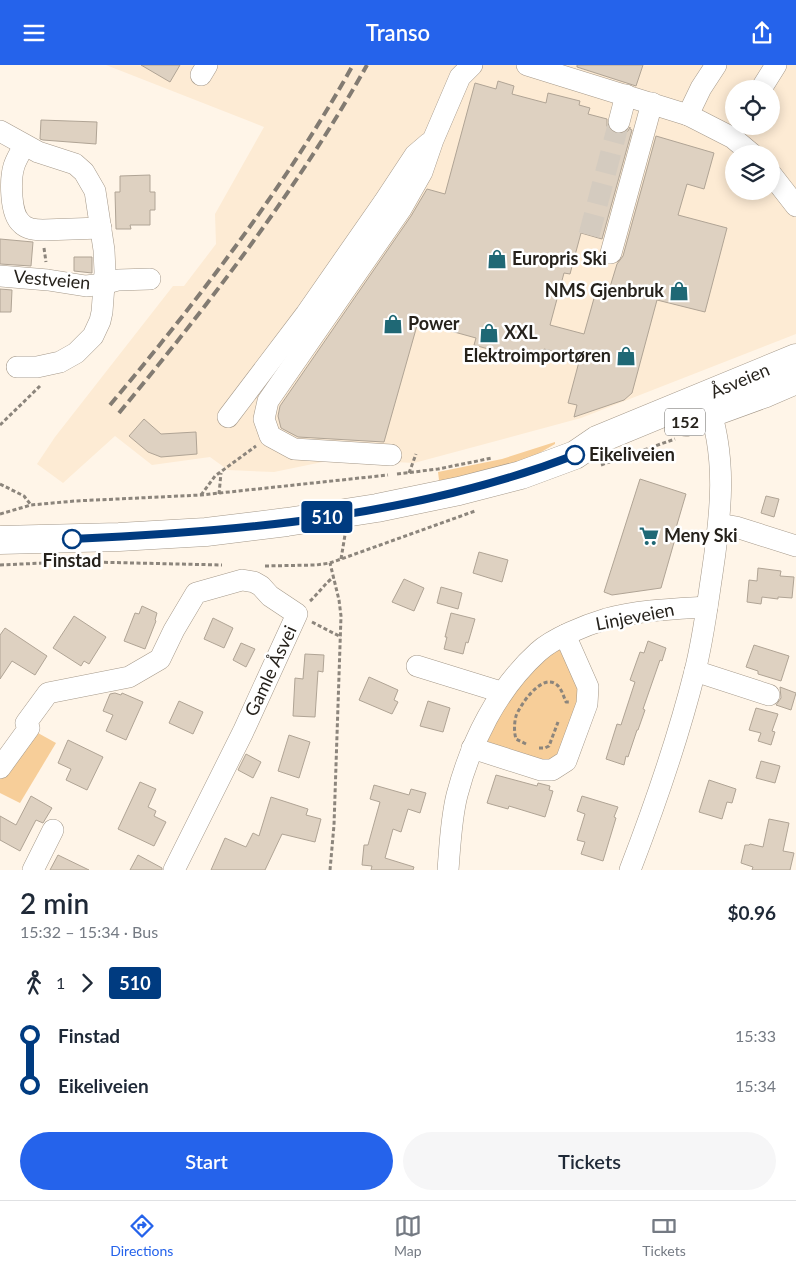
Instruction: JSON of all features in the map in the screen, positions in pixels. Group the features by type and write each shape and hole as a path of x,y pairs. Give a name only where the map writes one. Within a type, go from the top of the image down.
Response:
{"main road":[{"name":"Åsveien","path":"0,540 173,534 249,527 377,509 489,484 575,455 601,452 708,405 796,358"},
{"name":"Åsveien","path":"708,405 766,393 796,379"}],"street":[{"path":"391,455 294,449 270,436 264,419 268,401 401,209 422,172 433,140 460,77 472,65"},
{"path":"527,65 652,103 725,128"},
{"path":"688,115 701,88 716,65"},
{"path":"767,80 776,65"},
{"path":"618,122 626,95"},
{"path":"611,253 652,103"},
{"name":"Vestveien","path":"0,131 38,152 70,162 84,172 95,191 105,272 102,312 93,336 76,353 60,362 37,367 17,367"},
{"path":"228,417 306,314 415,155 433,140"},
{"path":"24,145 14,167 13,205 16,216 21,224 33,230 101,228"},
{"path":"780,188 795,212"},
{"name":"Vestveien","path":"0,276 86,285 104,284"},
{"path":"104,284 118,280 150,279"},
{"path":"630,870 673,747 695,671 707,607 719,525 722,467 717,433 708,405"},
{"path":"719,525 736,527 796,546"},
{"name":"Gamle Åsvei","path":"0,768 28,728 26,723 48,693 129,677 160,659 174,629 196,593 242,580 254,582 261,586 270,596 297,614 243,732 174,870"},
{"name":"Linjeveien","path":"448,870 457,796 472,748 501,692 539,651 565,635 606,619 664,609 707,607"},
{"path":"472,748 540,770 552,770 566,761 587,704 588,687 565,635"},
{"path":"417,666 501,692"},
{"path":"695,671 769,695"},
{"path":"33,870 53,830"}],"path":[{"path":"43,230 48,280"},
{"path":"0,425 44,382 60,362"},
{"path":"201,495 215,476 270,436"},
{"path":"409,473 416,454"},
{"path":"220,494 221,472"},
{"path":"355,486 356,479"},
{"path":"0,484 24,496 31,505"},
{"path":"256,567 316,565 341,559 345,533"},
{"path":"86,561 229,565"},
{"path":"0,565 52,563"},
{"path":"330,563 340,608 341,637 334,825 330,870"},
{"path":"334,577 297,614 341,637"},
{"path":"528,745 516,739 514,733 516,717 521,706 538,685 548,681 555,683 561,689 566,702 562,711"},
{"path":"566,702 587,704"},
{"path":"534,748 549,746 559,720"}],"shaded area":[{"path":"106,65 796,65 796,334 581,418 414,463 337,459 274,472 228,470 210,457 152,465 115,436 63,483 37,464 55,437 173,286 184,286 216,244 215,214 264,127"},
{"path":"555,442 555,444 519,465 434,485 439,480 438,472 502,459"},
{"path":"555,649 562,650 584,691 563,756 549,766 486,741 515,685"},
{"path":"29,728 56,743 20,803 0,793 0,776"}],"building":[{"path":"141,65 180,65 170,82"},
{"path":"577,65 643,65 636,86 577,67"},
{"path":"498,81 514,86 512,94 546,103 548,93 580,101 579,105 590,108 588,114 607,119 607,126 615,134 623,134 630,127 632,130 602,239 581,233 570,274 564,273 550,325 584,334 598,284 610,287 617,264 623,256 656,136 714,153 704,189 687,184 678,215 727,228 705,312 657,300 632,393 624,400 574,417 577,405 568,403 580,358 544,349 542,356 526,351 524,359 474,345 476,338 418,322 384,442 298,437 281,428 278,416 280,406 411,216 427,189 445,194 475,83 496,89"},
{"path":"41,120 97,122 96,144 40,139"},
{"path":"150,175 150,192 155,192 155,210 150,210 150,225 130,225 131,229 116,229 115,192 120,192 120,176"},
{"path":"0,239 33,242 31,266 0,264"},
{"path":"74,257 92,257 92,273 74,271"},
{"path":"0,289 12,290 11,312 0,312"},
{"path":"144,419 161,434 196,432 197,454 161,457 148,452 129,436"},
{"path":"640,479 686,494 661,588 612,595 604,592"},
{"path":"766,496 779,499 774,517 761,513"},
{"path":"479,552 508,560 502,582 473,573"},
{"path":"758,568 781,571 780,576 794,577 792,598 762,597 761,604 747,602 749,580 757,581"},
{"path":"404,579 424,588 414,611 392,602"},
{"path":"441,587 462,593 458,609 437,603"},
{"path":"142,606 157,613 156,621 145,649 124,641 135,613 139,614"},
{"path":"451,613 475,619 463,654 444,649"},
{"path":"74,616 106,637 89,664 84,661 81,666 53,648"},
{"path":"213,618 233,628 224,648 204,639"},
{"path":"5,628 47,656 35,675 12,661 0,679 0,635"},
{"path":"648,641 666,648 662,661 660,660 643,709 645,710 624,765 606,759 617,724 621,725 635,682 630,680 640,652 644,653"},
{"path":"241,643 255,649 246,667 233,660"},
{"path":"754,645 789,656 781,681 758,674 758,671 746,667"},
{"path":"305,654 324,655 323,672 318,671 315,717 293,716 295,678 303,679"},
{"path":"369,677 398,690 394,700 398,702 392,714 359,700"},
{"path":"780,687 796,693 791,710 776,705 781,698"},
{"path":"122,693 143,702 126,740 106,731 113,715 103,711 110,694 121,695"},
{"path":"179,701 203,712 193,734 169,723"},
{"path":"428,701 450,708 443,732 420,726"},
{"path":"756,708 778,714 772,731 775,732 771,745 758,741 761,733 749,730"},
{"path":"289,735 310,742 299,778 278,771"},
{"path":"68,740 103,757 87,790 66,780 71,769 58,763"},
{"path":"246,754 261,762 253,778 238,770"},
{"path":"761,761 780,766 775,783 756,778"},
{"path":"496,775 537,786 538,783 550,786 549,790 553,791 545,817 509,806 508,809 487,803"},
{"path":"709,780 736,789 732,803 727,802 722,819 699,812"},
{"path":"140,782 156,789 148,807 156,811 154,816 166,822 154,846 118,829"},
{"path":"374,785 409,795 411,789 426,793 420,813 408,809 401,832 393,829 385,858 414,867 413,870 371,870 372,866 362,865 364,845 368,845 380,802 370,799"},
{"path":"31,796 52,808 43,823 36,820 20,851 0,840 0,816 16,825"},
{"path":"582,796 618,807 603,861 581,854 585,842 577,840 585,814 577,811"},
{"path":"271,797 308,809 306,815 321,819 315,842 282,834 265,870 211,870 225,838 246,847 253,833 259,836"},
{"path":"769,819 789,823 783,851 794,853 790,870 752,870 753,867 741,863 745,845 750,844 763,847"},
{"path":"58,855 89,870 50,870"},
{"path":"138,855 162,868 162,870 130,870"}],"tunnel":[{"path":"589,235 619,122"}],"railway":[{"path":"110,405 209,283 240,241 299,155 353,65"},
{"path":"119,413 251,245 312,157 367,65"}],"bus line":[{"name":"510","path":"72,539 206,532 377,509 489,484 545,467 575,455"}],"place":[{"name":"Europris Ski","path":"497,259"},
{"name":"NMS Gjenbruk","path":"679,291"},
{"name":"Power","path":"393,324"},
{"name":"XXL","path":"489,333"},
{"name":"Elektroimportøren","path":"626,356"},
{"name":"Eikeliveien","path":"575,455"},
{"name":"Meny Ski","path":"649,536"},
{"name":"Finstad","path":"72,539"}]}
